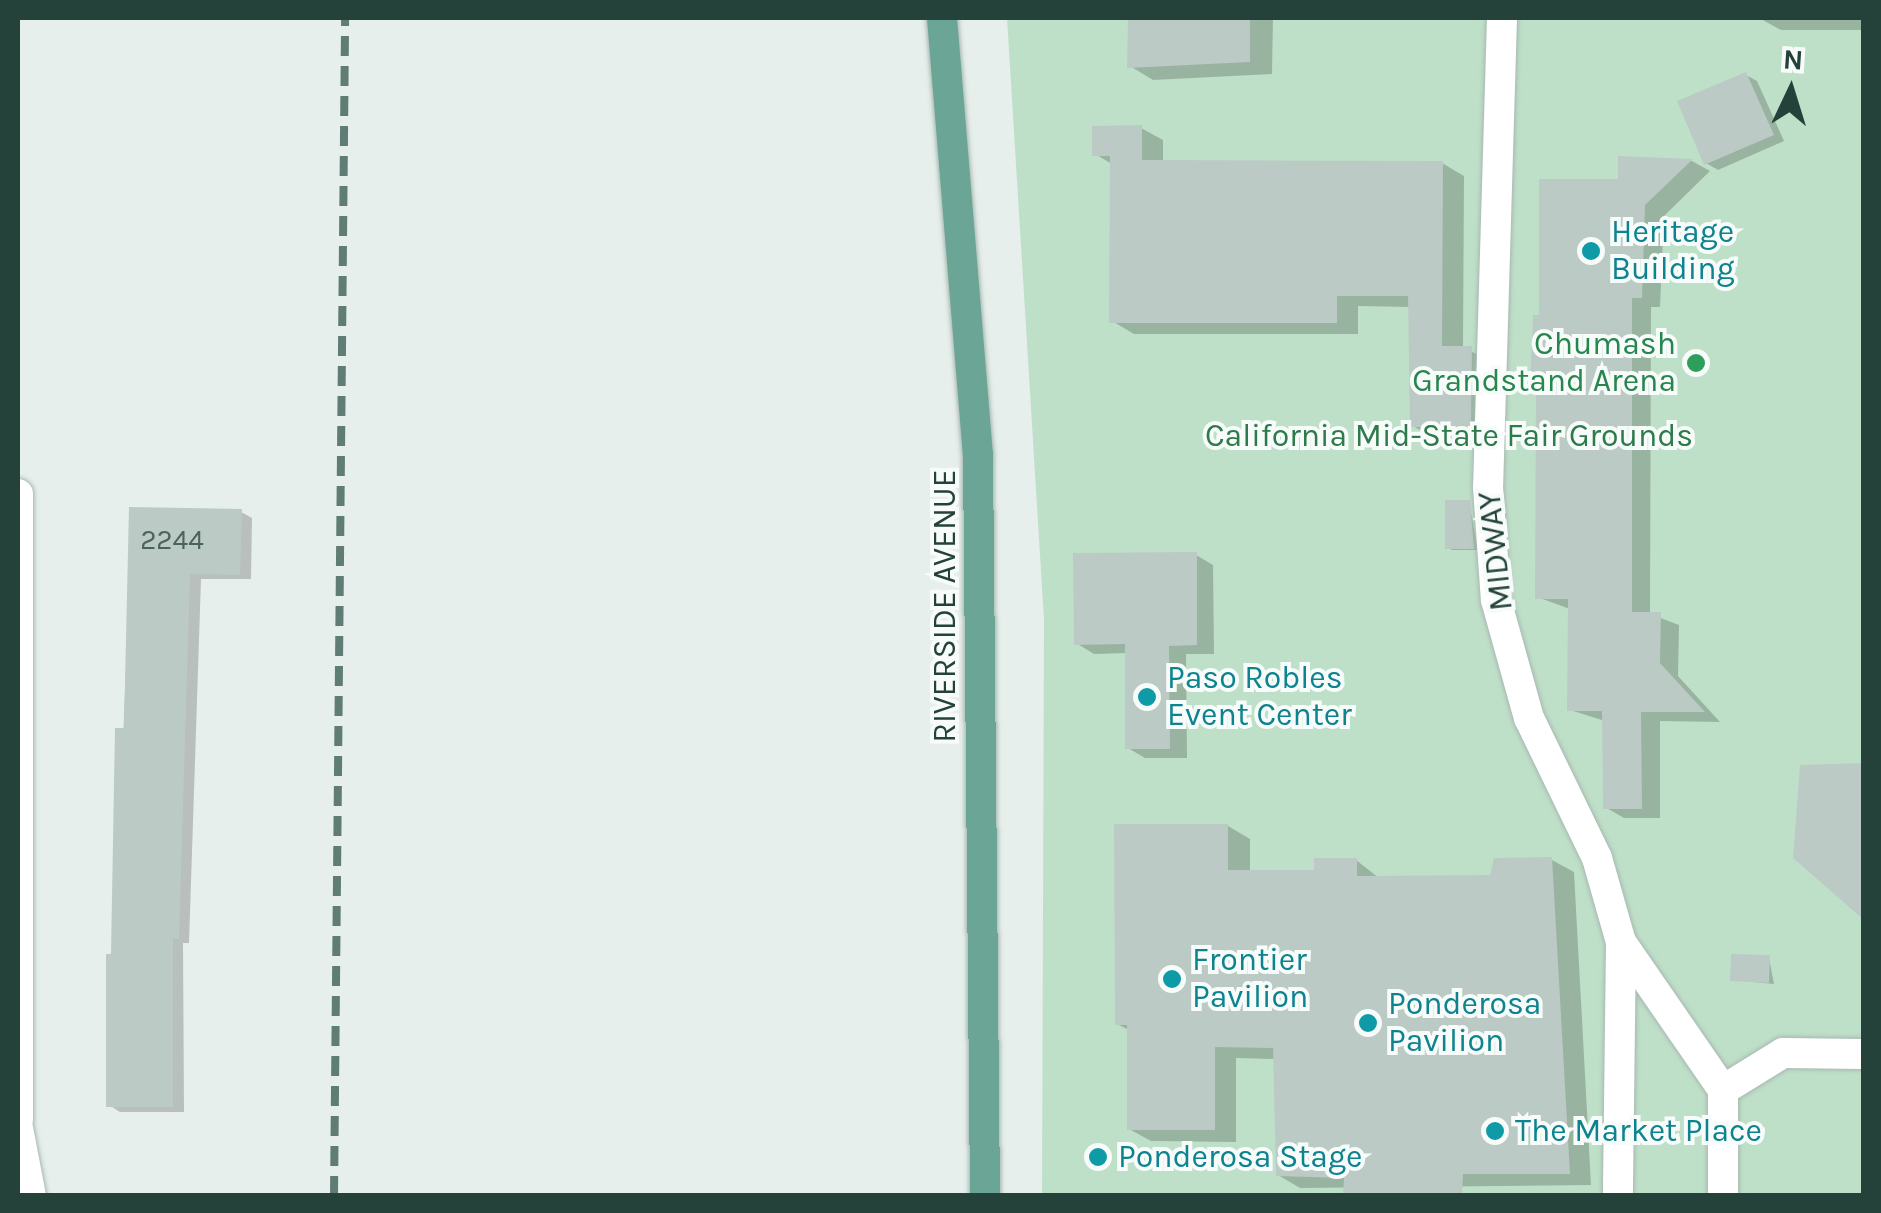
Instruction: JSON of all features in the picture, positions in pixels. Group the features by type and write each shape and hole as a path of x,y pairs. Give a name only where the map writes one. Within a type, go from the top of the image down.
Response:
{"main road":[{"name":"RIVERSIDE AVENUE","path":"942,18 978,454 984,1196"}],"street":[{"name":"MIDWAY","path":"1502,18 1488,486 1496,600 1530,718 1597,858 1622,942"},
{"path":"18,1119 19,494"},
{"path":"1622,942 1722,1090 1723,1196"},
{"path":"1618,1196 1622,942"},
{"path":"1722,1090 1783,1052 1864,1054"},
{"path":"18,1128 31,1196"}],"green space":[{"name":"California Mid-State Fair Grounds","path":"1007,18 1863,18 1863,1195 1042,1195 1044,620"}],"building":[{"path":"1128,18 1250,18 1250,62 1127,68"},
{"path":"1746,72 1774,135 1704,165 1677,101"},
{"path":"1142,125 1142,160 1443,161 1442,346 1472,346 1471,427 1410,427 1408,296 1337,296 1337,323 1109,323 1110,156 1092,156 1092,126"},
{"path":"1618,156 1693,159 1645,205 1642,298 1632,298 1632,612 1661,612 1660,663 1705,712 1641,712 1642,809 1603,809 1602,711 1567,711 1568,599 1535,599 1536,384 1530,384 1533,315 1539,315 1539,179 1618,179"},
{"path":"1445,500 1470,500 1474,549 1445,549"},
{"path":"129,507 242,509 240,575 190,574 179,939 173,938 173,1107 106,1107 106,954 111,954 115,728 124,728"},
{"name":"Paso Robles Event Center","path":"1197,552 1197,645 1169,646 1170,749 1125,749 1125,644 1074,645 1073,553"},
{"path":"1864,763 1864,920 1793,858 1800,765"},
{"path":"1114,824 1228,824 1228,870 1314,870 1314,858 1357,858 1357,876 1490,875 1494,858 1552,857 1570,1174 1463,1174 1462,1196 1343,1196 1344,1178 1276,1176 1273,1048 1215,1047 1215,1130 1127,1130 1127,1025 1115,1025"},
{"path":"1731,954 1770,955 1769,983 1730,981"}],"railway":[{"path":"334,1196 345,18"}],"place":[{"name":"Heritage Building","path":"1591,251"},
{"name":"Chumash Grandstand Arena","path":"1696,363"},
{"name":"Paso Robles Event Center","path":"1147,697"},
{"name":"Frontier Pavilion","path":"1172,979"},
{"name":"Ponderosa Pavilion","path":"1368,1023"},
{"name":"The Market Place","path":"1495,1131"},
{"name":"Ponderosa Stage","path":"1098,1157"}]}
